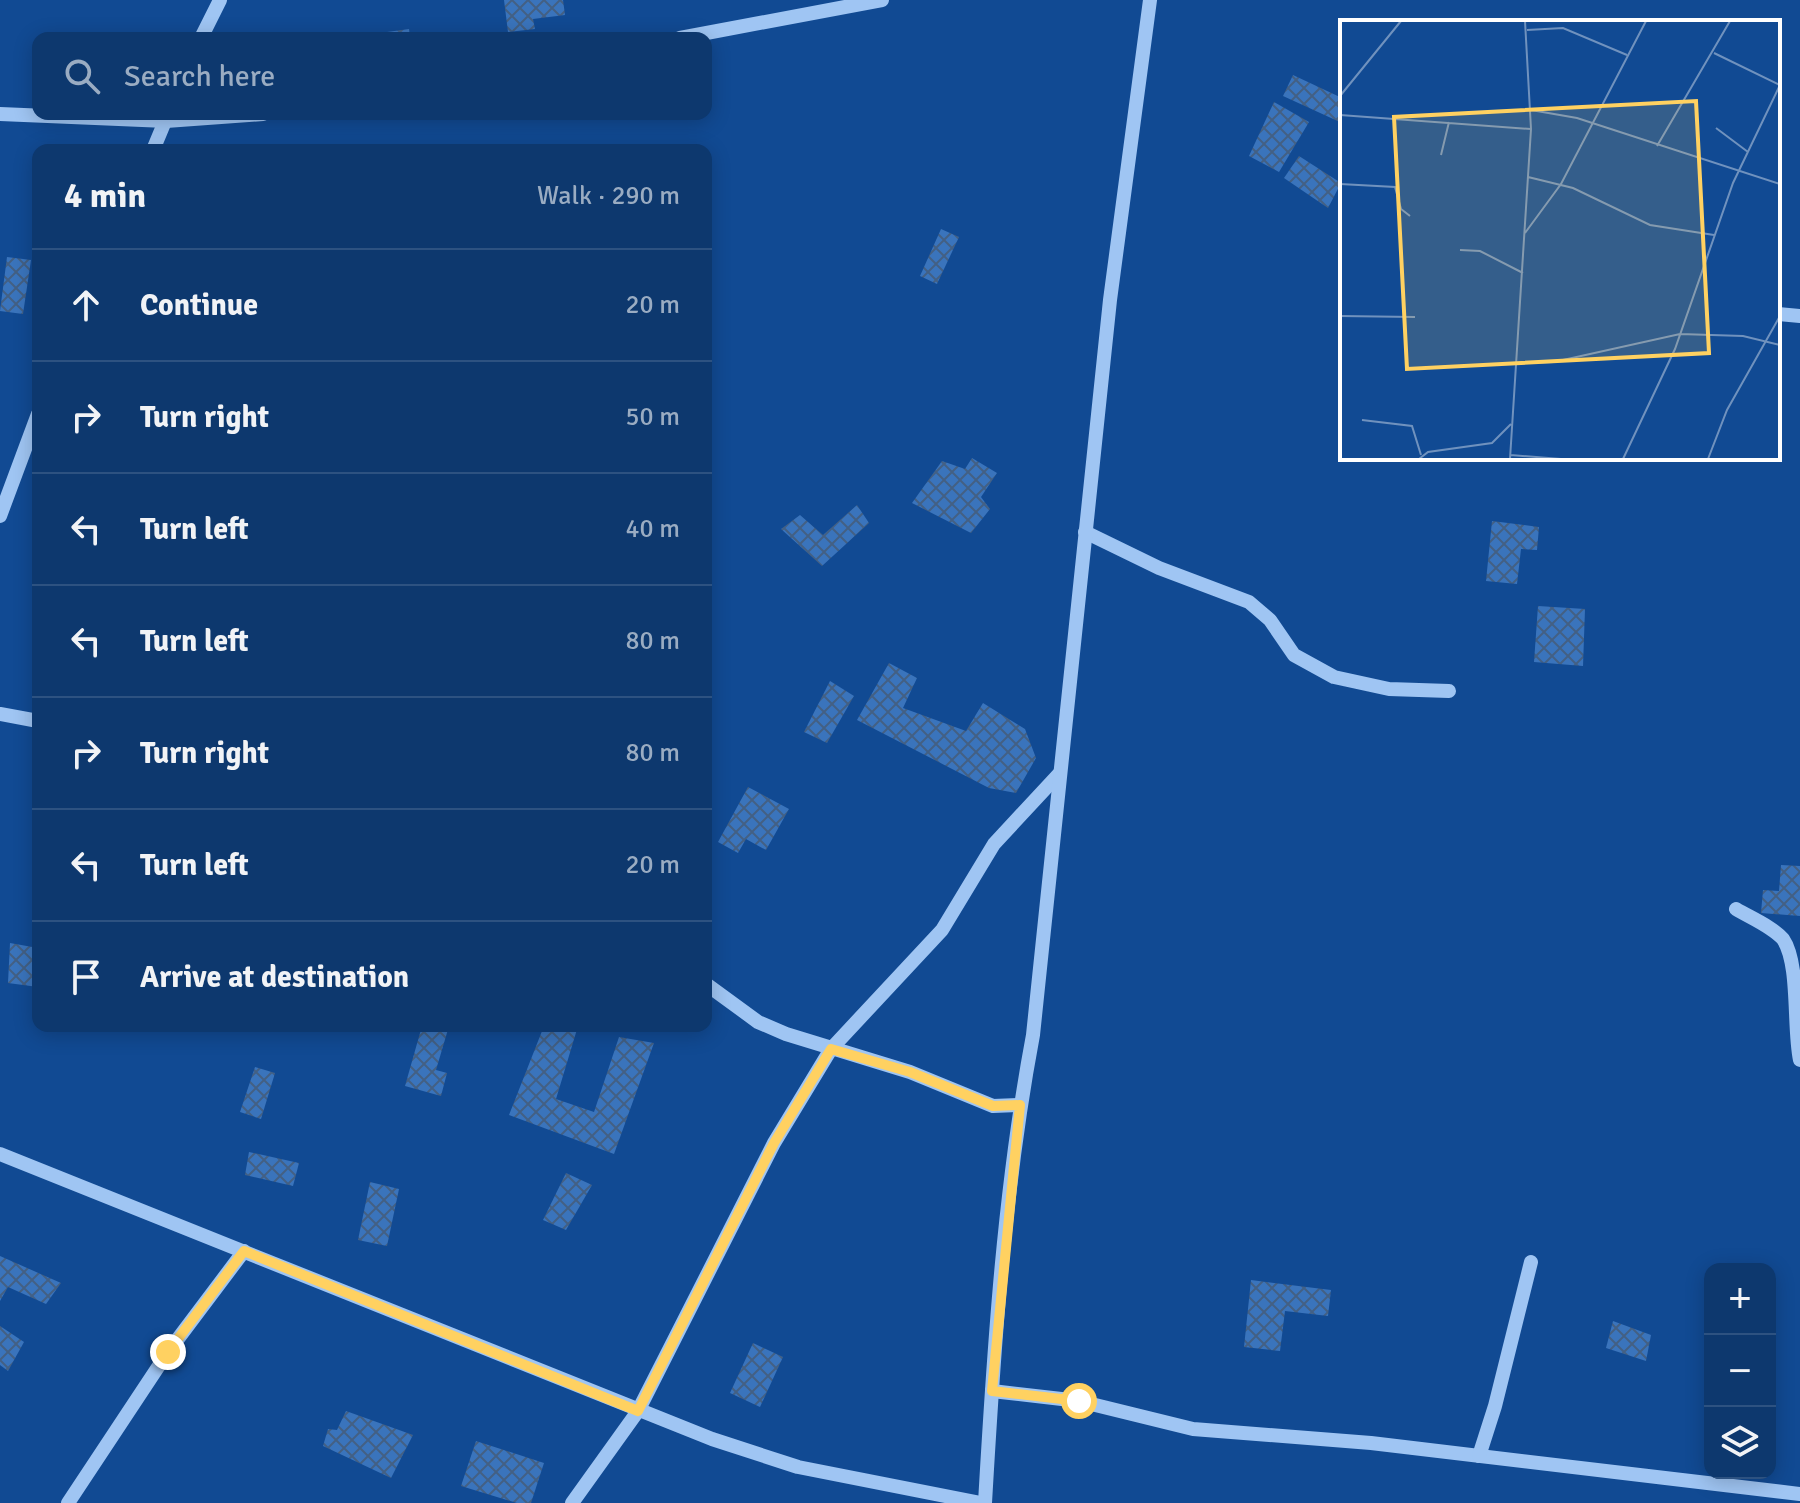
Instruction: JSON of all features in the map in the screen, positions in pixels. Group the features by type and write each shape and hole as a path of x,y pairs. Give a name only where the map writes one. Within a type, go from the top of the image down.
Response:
{"street":[{"path":"204,32 220,0"},
{"path":"712,32 882,0"},
{"path":"0,1154 638,1411 798,1467 983,1503 1020,1105 1033,1035 1110,300 1150,0"},
{"path":"0,114 32,115"},
{"path":"156,144 166,120"},
{"path":"1780,314 1800,316"},
{"path":"0,516 32,430"},
{"path":"1085,532 1159,568 1249,602 1270,620 1294,655 1334,677 1389,689 1449,691"},
{"path":"0,714 32,720"},
{"path":"572,1503 638,1411 774,1143 831,1049 942,930 994,844 1059,774"},
{"path":"1736,909 1780,936 1790,951 1796,983 1800,1060"},
{"path":"712,988 758,1022 831,1049 910,1072 993,1106 1020,1105"},
{"path":"68,1503 168,1352 244,1251"},
{"path":"1479,1456 1495,1406 1531,1262"},
{"path":"992,1391 1079,1401 1193,1429 1303,1436 1800,1494"}],"building":[{"path":"504,0 563,0 565,15 533,19 535,29 508,32"},
{"path":"1293,75 1340,97 1340,122 1283,96"},
{"path":"1274,102 1309,122 1279,172 1249,156"},
{"path":"1299,156 1340,185 1328,208 1284,178"},
{"path":"941,229 959,237 937,284 920,276"},
{"path":"7,257 31,260 23,314 0,311"},
{"path":"972,458 997,473 981,497 990,509 971,533 912,503 942,461 965,469"},
{"path":"857,505 869,523 822,566 781,529 800,515 823,535"},
{"path":"1492,521 1539,527 1537,550 1521,549 1517,584 1486,581"},
{"path":"1538,606 1585,609 1583,666 1534,662"},
{"path":"889,663 917,678 903,708 966,731 983,703 1025,729 1036,758 1016,793 989,788 857,720"},
{"path":"830,681 854,696 827,743 804,732"},
{"path":"748,787 789,809 766,850 746,839 738,853 718,842"},
{"path":"1781,865 1800,866 1800,916 1761,913 1763,890 1779,891"},
{"path":"10,943 32,947 32,986 8,983"},
{"path":"420,1032 447,1032 436,1070 447,1073 441,1096 405,1086"},
{"path":"542,1032 576,1032 556,1099 594,1112 619,1037 654,1043 614,1154 509,1115"},
{"path":"255,1067 275,1073 261,1119 240,1112"},
{"path":"249,1152 299,1163 293,1186 245,1175"},
{"path":"566,1173 592,1185 566,1230 543,1220"},
{"path":"370,1182 399,1189 387,1246 358,1240"},
{"path":"0,1256 61,1283 46,1304 8,1287 0,1301"},
{"path":"1251,1280 1331,1290 1328,1316 1285,1311 1280,1351 1244,1347"},
{"path":"1613,1321 1651,1335 1646,1361 1606,1348"},
{"path":"0,1326 24,1342 8,1371 0,1365"},
{"path":"753,1343 783,1357 760,1407 730,1393"},
{"path":"346,1411 413,1435 391,1478 323,1446 328,1429 337,1430"},
{"path":"476,1441 544,1463 531,1503 517,1503 461,1486"}],"route":[{"path":"168,1352 244,1251 638,1411 774,1143 831,1049 910,1072 993,1106 1020,1105 992,1391 1079,1401"}]}
